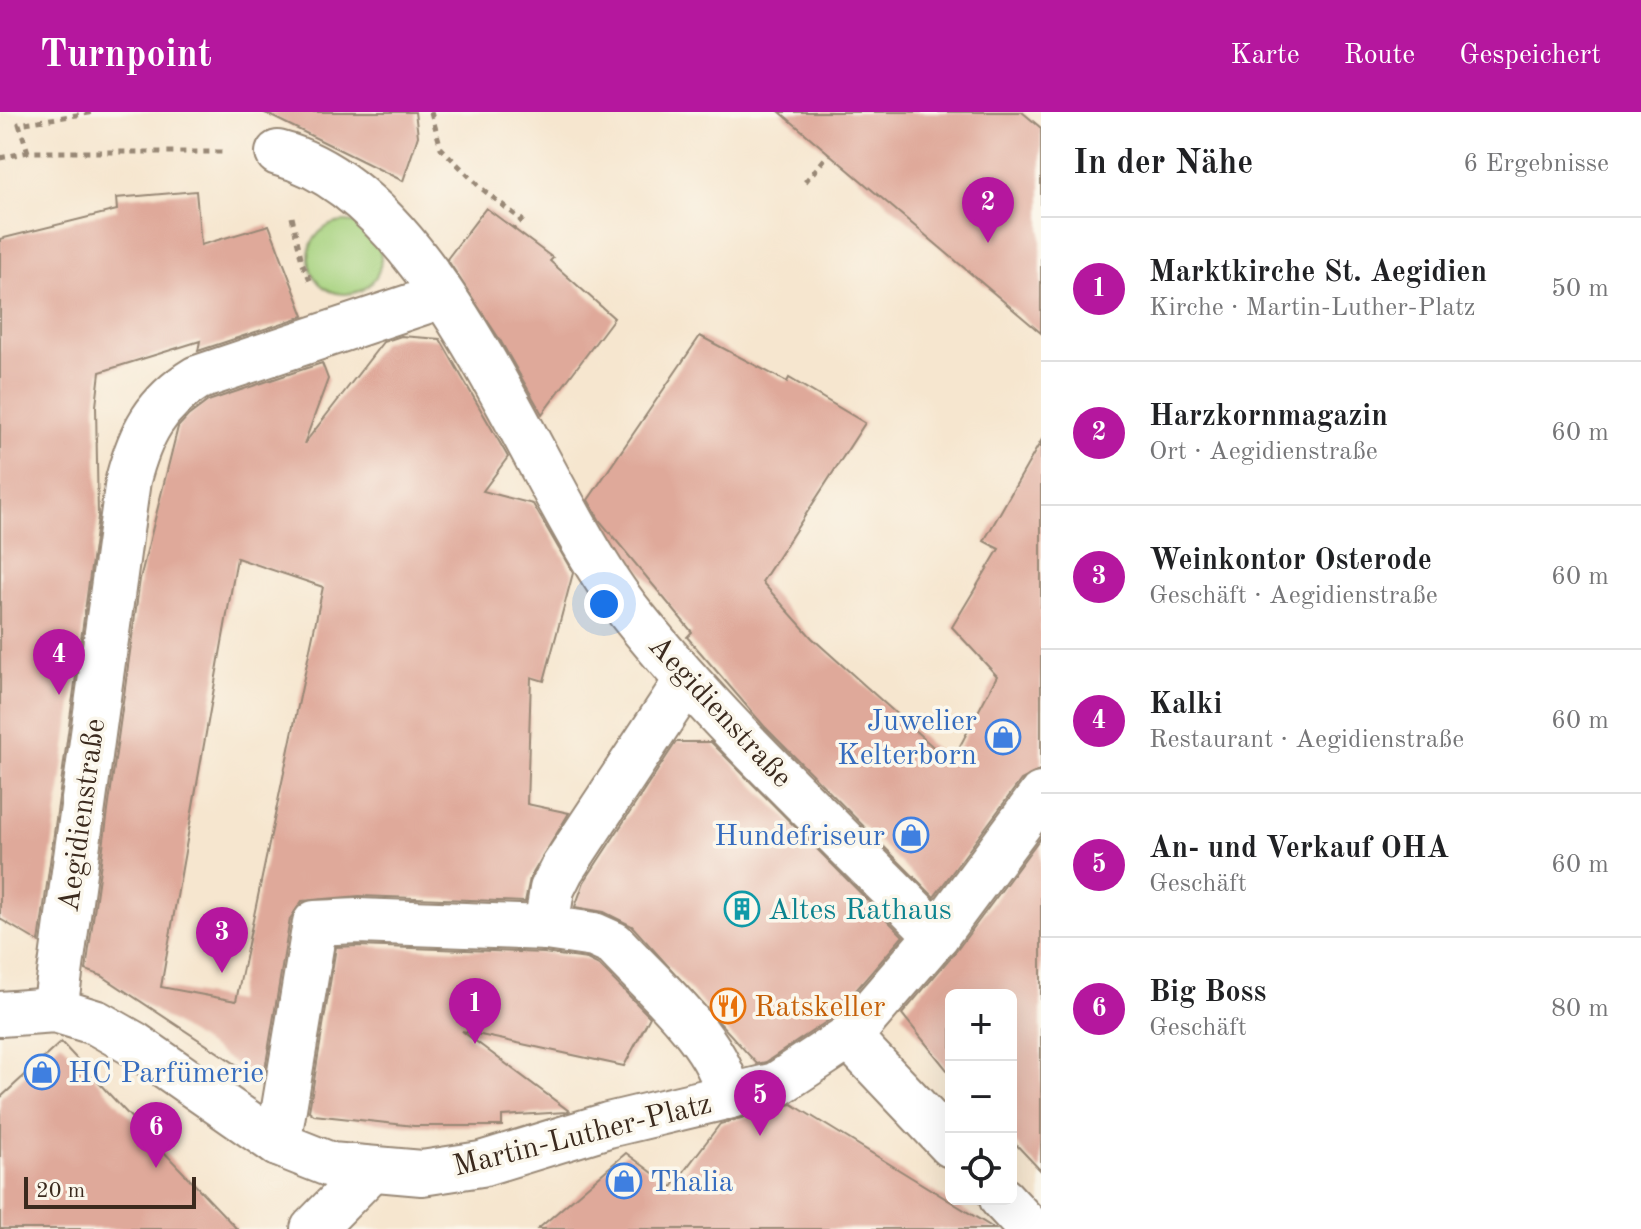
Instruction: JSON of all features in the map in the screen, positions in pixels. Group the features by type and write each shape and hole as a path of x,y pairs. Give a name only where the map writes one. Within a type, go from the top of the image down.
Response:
{"street":[{"name":"Aegidienstraße","path":"278,153 308,160 350,187 382,217 442,296 629,612 687,680 937,935"},
{"name":"Aegidienstraße","path":"55,1010 128,480 140,439 169,397 197,378 442,296"},
{"path":"546,928 546,911 562,869 687,680"},
{"name":"Martin-Luther-Platz","path":"0,1014 55,1010 97,1023 134,1044 278,1144 331,1165 370,1171 422,1173 481,1164 608,1125 776,1085 849,1037 937,935 1041,795"},
{"name":"Martin-Luther-Platz","path":"278,1144 315,923 546,928 594,935 614,944 713,1052 725,1076 728,1097"},
{"path":"849,1037 945,1139"},
{"path":"313,1229 370,1171"},
{"path":"1008,1205 1030,1229"}],"path":[{"path":"28,152 19,124 96,112"},
{"path":"431,112 441,148 481,188 522,220 513,228"},
{"path":"0,158 28,152 278,153 302,262 333,333"},
{"path":"805,182 829,154"}],"green space":[{"path":"345,222 365,228 375,238 381,258 375,278 365,288 345,294 325,288 315,278 309,258 315,238 325,228"}],"building":[{"path":"263,112 415,112 418,136 403,181"},
{"path":"780,112 1022,112 1041,128 1041,333"},
{"path":"196,191 201,245 269,225 304,316 198,351 200,341 100,372 96,406 98,517 39,942 0,919 0,239 117,210 116,198"},
{"path":"486,208 553,258 550,261 614,318 542,414 500,340 447,259"},
{"path":"401,336 440,339 508,457 483,491 533,504 573,573 544,681 531,677 527,804 569,813 530,878 525,902 359,896 302,901 290,919 263,1082 102,976 86,970 140,579 178,427 188,416 208,401 322,363 328,379 304,444 383,342","holes":["237,558 323,587 236,1001 161,987"]},
{"path":"700,336 787,382 789,378 865,423 762,582 812,638 951,763 997,676 952,627 999,549 984,541 1041,441 1041,770 1021,780 934,897 764,726 687,637 692,632 600,521 588,500"},
{"name":"Altes Rathaus","path":"676,742 711,742 903,936 832,1018 766,1062 757,1064 632,926 604,912 575,907 584,882"},
{"path":"1041,837 1041,1171 1017,1145 1017,989 945,989 945,1068 902,1014 957,950"},
{"path":"336,947 544,953 587,959 599,965 650,1017 624,1066 462,1031 569,1111 566,1112 502,1116 502,1126 414,1126 314,1115 309,1111"},
{"path":"61,1042 237,1229 0,1229 0,1098"},
{"path":"792,1104 945,1198 945,1205 956,1205 995,1229 538,1229 626,1153 672,1187 720,1124"}],"place":[{"name":"Harzkornmagazin","path":"988,243"},
{"name":"Kalki","path":"59,695"},
{"name":"Juwelier Kelterborn","path":"1003,737"},
{"name":"Hundefriseur","path":"911,835"},
{"name":"Altes Rathaus","path":"742,909"},
{"name":"Weinkontor Osterode","path":"222,973"},
{"name":"Ratskeller","path":"728,1006"},
{"name":"Marktkirche St. Aegidien","path":"475,1044"},
{"name":"HC Parfümerie","path":"42,1072"},
{"name":"An- und Verkauf OHA","path":"760,1136"},
{"name":"Big Boss","path":"156,1168"},
{"name":"Thalia","path":"624,1181"}]}
